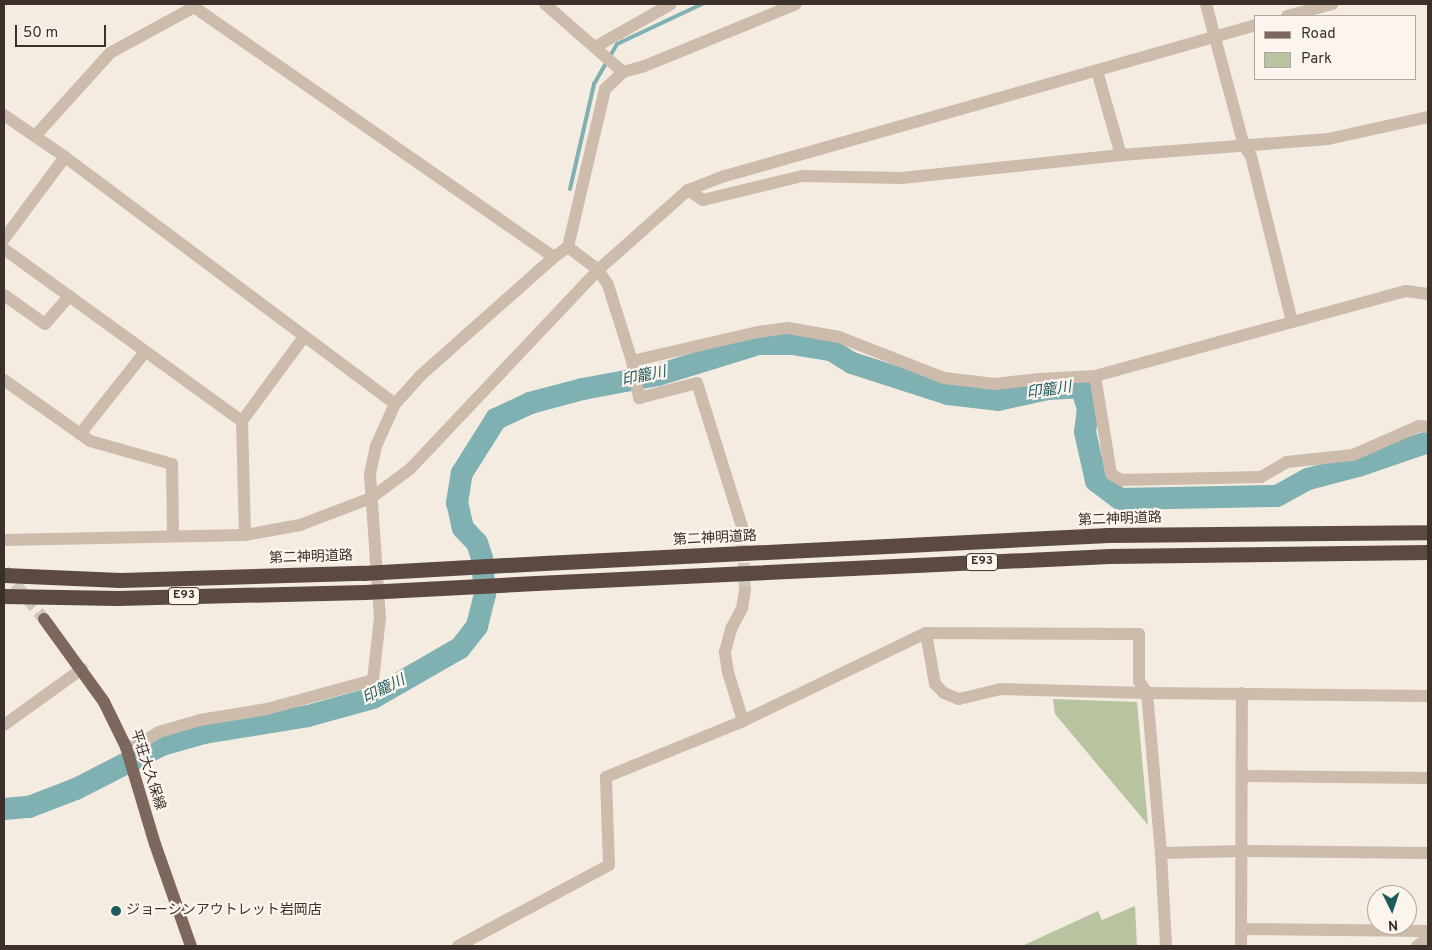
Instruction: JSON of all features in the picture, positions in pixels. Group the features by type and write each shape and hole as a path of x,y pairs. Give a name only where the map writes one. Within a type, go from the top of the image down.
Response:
{"highway":[{"name":"第二神明道路","path":"4,575 120,580 363,573 1108,535 1428,532"},
{"name":"E93","path":"4,596 117,598 365,592 1109,556 1428,552"}],"main road":[{"name":"平荘大久保線","path":"44,619 82,669 104,702 127,750 155,844 190,946"}],"street":[{"path":"544,4 623,72"},
{"path":"595,47 671,4"},
{"path":"127,750 159,732 200,720 267,709 373,680 380,618 370,474 376,446 395,404 420,376 554,257 568,247 605,89 623,72 796,4"},
{"path":"1206,4 1244,146 1251,156 1292,322"},
{"path":"1291,15 1332,4"},
{"path":"36,135 110,53 195,6 554,257"},
{"path":"4,540 245,535 300,525 371,498 410,469 598,270 688,190 724,176 1254,26"},
{"path":"1097,71 1121,155"},
{"path":"4,115 36,135 395,404"},
{"path":"688,190 703,200 802,176 902,178 1121,155 1328,139 1428,118"},
{"path":"4,239 65,157"},
{"path":"568,247 598,270 608,284 632,362 640,398 698,383 742,527"},
{"path":"4,249 242,422"},
{"path":"632,362 758,332 788,328 839,337 944,378 995,384 1095,376 1406,291 1428,294"},
{"path":"4,296 45,324 69,296"},
{"path":"245,535 242,422 304,337"},
{"path":"80,434 145,352"},
{"path":"1095,376 1112,474 1121,480 1261,477 1287,462 1353,455 1418,426 1428,427"},
{"path":"4,380 90,441 172,464 173,535"},
{"path":"743,721 728,672 725,652 731,629 742,608 745,591"},
{"path":"926,634 935,684 944,693 959,699 1001,689 1147,693 1428,696"},
{"path":"458,946 609,865 606,777 743,721 926,634 1139,634 1139,681 1147,693 1161,853 1166,946"},
{"path":"4,725 82,669"},
{"path":"1242,694 1242,946"},
{"path":"1242,776 1428,778"},
{"path":"1161,853 1242,851 1428,853"},
{"path":"1242,929 1428,931"},
{"path":"1417,946 1428,938"}],"green space":[{"path":"1053,699 1137,702 1148,825 1055,714"},
{"path":"1135,906 1137,946 1022,946 1098,911 1102,920"}],"waterway":[{"path":"570,189 594,84 617,44 702,4"},
{"name":"印籠川","path":"4,809 29,807 76,789 162,745 204,733 308,716 373,698 460,648 477,626 485,595 482,558 477,543 463,528 457,503 462,473 496,419 530,403 583,389 658,375 759,344 792,344 831,350 852,363 948,394 998,400 1048,389 1081,387 1088,408 1085,432 1096,481 1120,499 1277,496 1308,479 1358,466 1428,442"}],"tunnel":[{"path":"742,527 745,591"},
{"path":"4,570 44,619"}],"place":[{"name":"ジョーシンアウトレット岩岡店","path":"116,911"}]}
